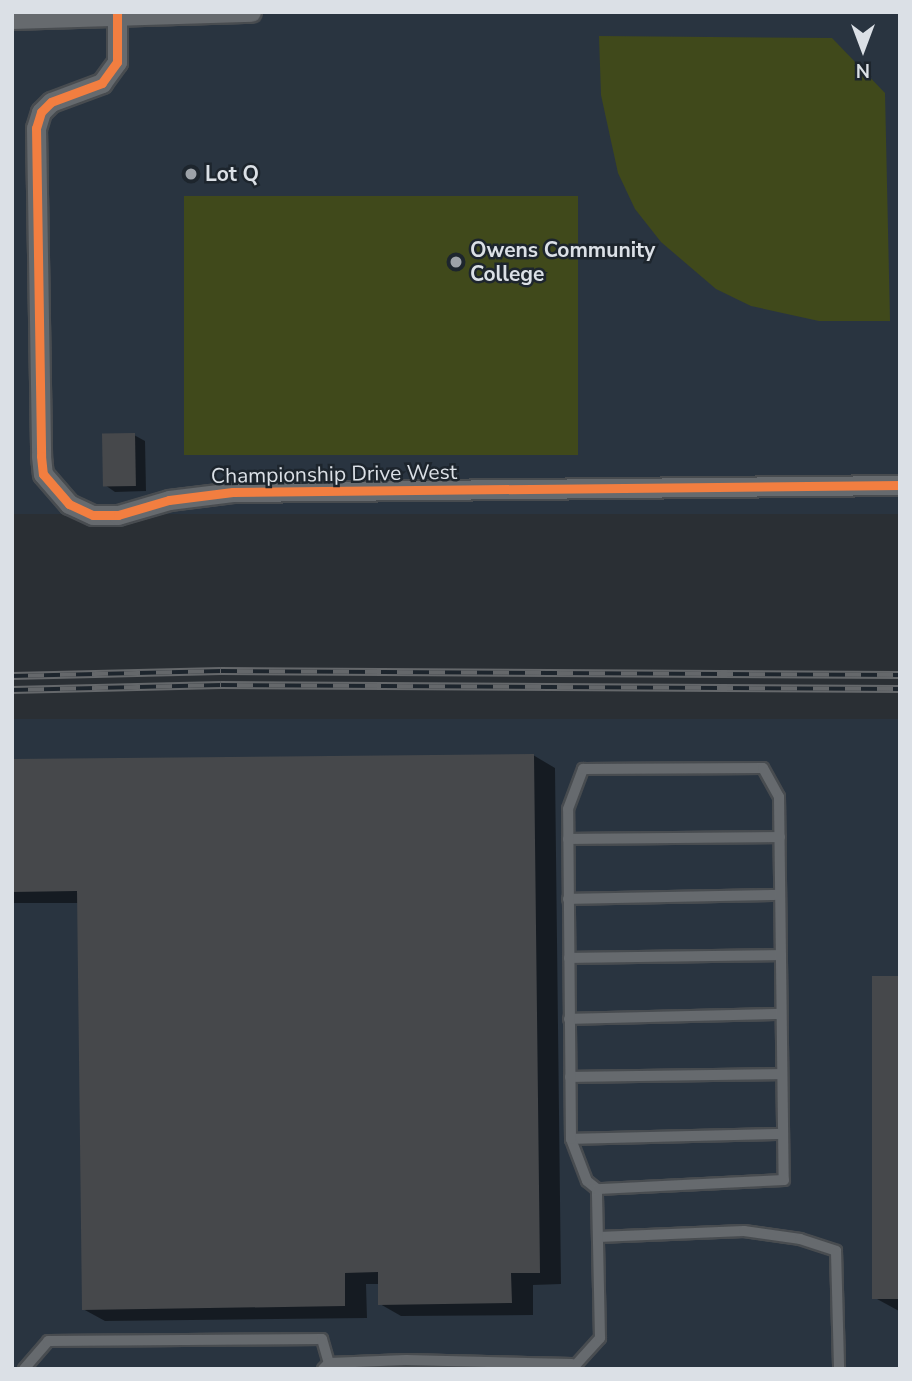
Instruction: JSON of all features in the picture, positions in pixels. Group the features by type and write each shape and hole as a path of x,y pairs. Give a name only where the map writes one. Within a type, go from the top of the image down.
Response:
{"street":[{"path":"12,19 251,12"},
{"name":"Championship Drive West","path":"117,14 117,62 102,83 51,102 41,112 36,128 41,456 43,474 69,504 93,515 118,515 169,500 233,492 900,485"}],"lane":[{"path":"763,768 779,797 780,837 784,1180 597,1189 587,1181 571,1139 568,809 583,769 763,768"},
{"path":"568,839 780,837"},
{"path":"568,899 780,895"},
{"path":"569,958 781,955"},
{"path":"569,1019 781,1014"},
{"path":"570,1077 782,1074"},
{"path":"571,1139 782,1134"},
{"path":"24,1369 48,1341 322,1339 326,1366 406,1360 572,1366 600,1338 597,1189"},
{"path":"598,1237 744,1231 800,1239 836,1251 839,1369"}],"shaded area":[{"name":"Owens Community College","path":"12,12 900,12 900,514 12,514"},
{"path":"12,719 900,719 900,1369 12,1369"}],"green space":[{"path":"599,36 832,38 885,93 890,321 819,321 751,306 716,289 661,242 635,209 618,173 601,95"},
{"path":"184,196 578,196 578,455 184,455"}],"building":[{"path":"135,433 136,486 103,487 102,434"},
{"path":"534,754 540,1273 511,1273 512,1303 378,1305 378,1272 345,1273 345,1306 82,1310 77,891 12,892 12,759"},
{"path":"872,976 900,976 900,1299 872,1299"}],"railway":[{"path":"12,676 221,671 900,675"},
{"path":"12,690 221,685 900,689"}],"cycle path":[{"path":"117,12 117,62 102,83 51,102 41,112 36,128 41,456 43,474 69,504 93,515 118,515 169,500 233,492 900,485"}],"place":[{"name":"Lot Q","path":"191,174"},
{"name":"Owens Community College","path":"456,262"}]}
